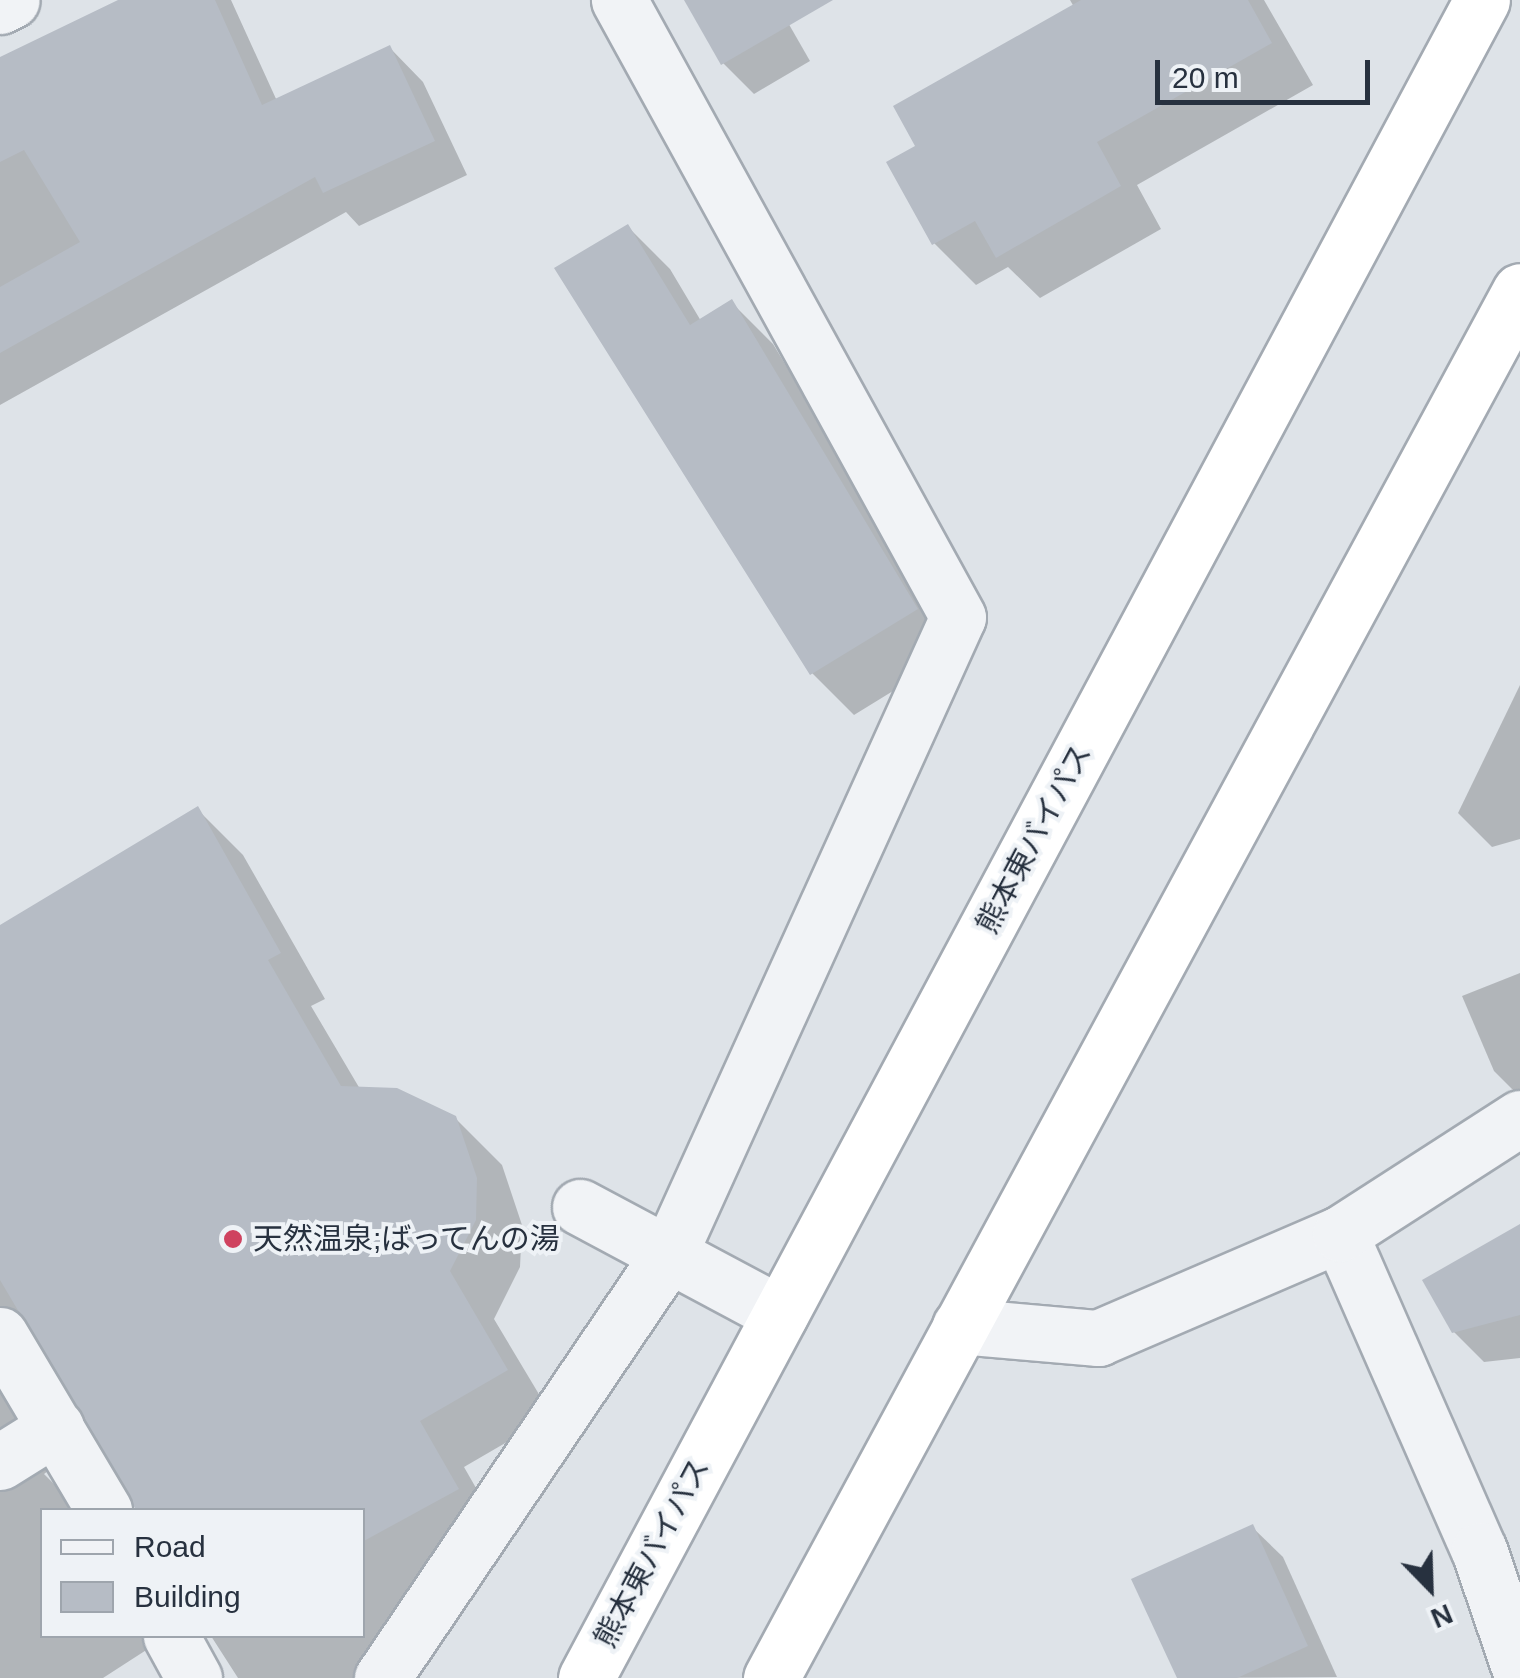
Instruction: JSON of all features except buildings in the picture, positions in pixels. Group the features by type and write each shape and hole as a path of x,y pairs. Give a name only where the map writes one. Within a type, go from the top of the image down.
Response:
{"highway":[{"name":"熊本東バイパス","path":"586,1678 1482,0"},
{"path":"771,1678 1520,291"}],"street":[{"path":"0,6 12,0"},
{"path":"382,1678 669,1254 958,617 619,0"},
{"path":"960,1326 1098,1338 1340,1234 1520,1118"},
{"path":"580,1207 780,1314"},
{"path":"1340,1234 1479,1550 1520,1670"},
{"path":"0,1335 103,1508"},
{"path":"0,1462 56,1427"},
{"path":"172,1638 194,1678"}],"place":[{"name":"天然温泉;ばってんの湯","path":"233,1239"}]}
